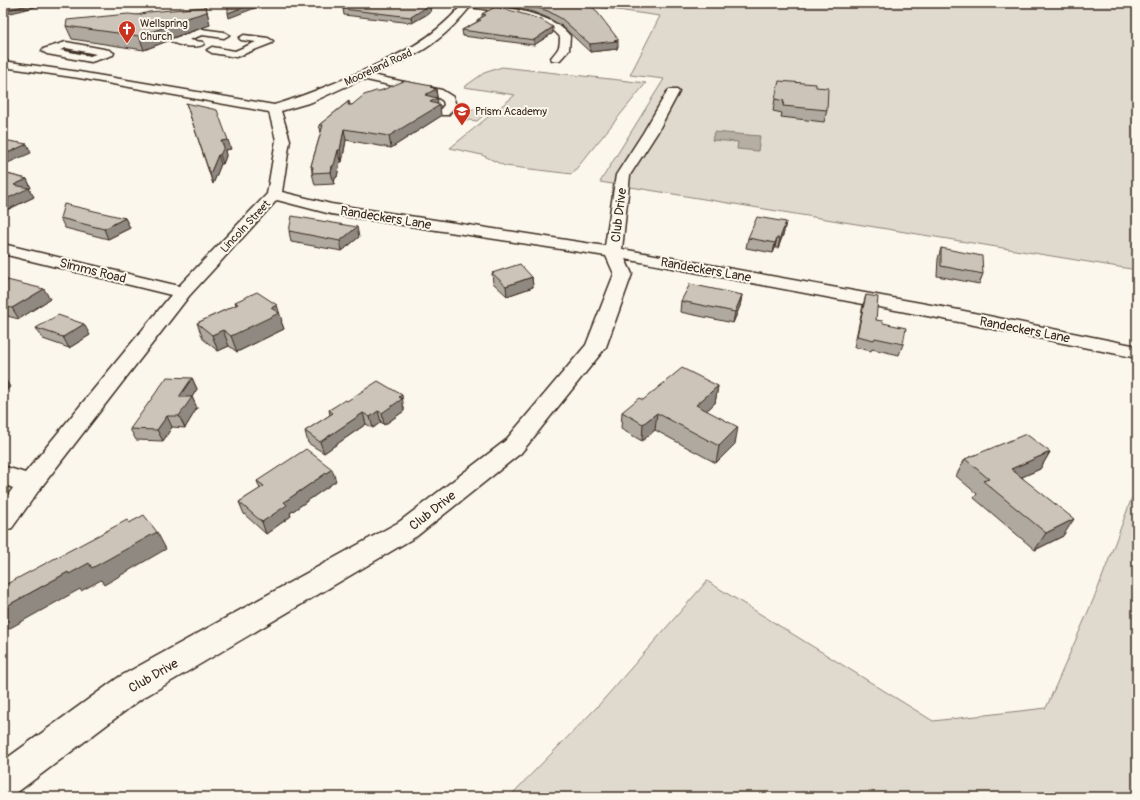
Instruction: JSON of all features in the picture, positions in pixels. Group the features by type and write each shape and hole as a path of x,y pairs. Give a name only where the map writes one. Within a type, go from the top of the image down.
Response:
{"street":[{"path":"449,3 468,4 527,16 550,23 560,30 565,36 563,52 556,58"},
{"name":"Mooreland Road","path":"274,109 308,100 400,58 433,40 468,4"},
{"path":"199,44 176,41 201,32 224,35"},
{"path":"212,50 236,54 268,41 244,38"},
{"path":"91,59 91,62 105,65"},
{"path":"3,64 79,75 274,109"},
{"path":"363,76 438,92 449,100 450,105 444,112"},
{"name":"Club Drive","path":"3,782 130,688 408,529 513,447 596,347 623,274 613,252 623,175 650,133 673,92"},
{"name":"Lincoln Street","path":"3,521 30,484 183,292 274,195 284,140 274,109"},
{"name":"Randeckers Lane","path":"274,195 331,209 613,252 959,316 1137,352"},
{"name":"Simms Road","path":"3,249 183,292"},
{"path":"3,475 30,484"}],"shaded area":[{"path":"567,3 1137,3 1137,270 600,182 664,79 630,75 660,16"},
{"path":"502,67 646,83 572,174 505,166 482,155 450,148 515,95 464,87 484,73"},
{"path":"473,109 489,111 477,121 461,119"},
{"path":"714,132 760,136 758,151 737,149 738,142 712,140"},
{"path":"1137,484 1137,797 509,797 597,707 707,581 933,721 1046,708 1097,591"}],"building":[{"path":"3,3 36,3 3,11"},
{"path":"228,3 254,3 228,13"},
{"path":"342,3 428,3 427,4 430,5 411,17 343,9 354,4"},
{"path":"520,3 573,3 594,8 618,39 614,40 617,41 590,44 562,19 548,11"},
{"path":"206,7 207,12 167,24 165,27 139,36 66,26 67,20 128,14 138,15 149,12"},
{"path":"495,7 542,20 553,27 534,40 462,30 481,20 477,20 486,15 482,14"},
{"path":"404,81 432,86 430,87 436,89 425,95 437,98 430,102 440,105 389,136 344,129 340,150 338,150 331,172 312,173 313,167 311,166 323,125 319,125 349,101 348,105 352,105 364,95 380,91"},
{"path":"779,81 816,84 816,87 828,88 827,110 783,106 784,101 775,99"},
{"path":"186,103 217,110 228,140 221,141 224,147 220,155 218,155 210,174"},
{"path":"3,140 27,144 3,155"},
{"path":"3,173 27,179 14,185 29,188 3,200"},
{"path":"64,204 125,218 104,229 60,218"},
{"path":"292,216 357,227 340,241 289,231"},
{"path":"757,217 786,222 780,238 777,238 775,243 748,238"},
{"path":"941,248 982,256 983,274 941,266"},
{"path":"520,264 532,277 506,286 492,273"},
{"path":"3,279 44,289 12,308 3,306"},
{"path":"690,284 742,295 735,312 681,301"},
{"path":"257,292 277,305 271,308 279,313 231,336 223,330 212,335 197,323 238,304 235,302"},
{"path":"866,295 878,297 876,320 906,328 903,344 857,336"},
{"path":"58,315 84,324 63,337 36,328"},
{"path":"682,368 718,386 696,405 738,427 719,446 657,413 643,424 622,412 639,398 643,400"},
{"path":"167,377 192,378 179,397 192,397 179,416 167,416 157,430 130,429"},
{"path":"378,381 402,395 399,397 402,399 382,413 378,411 370,417 363,413 320,442 305,431 333,413 329,410 345,400 347,401"},
{"path":"1026,434 1050,452 1011,469 1074,519 1046,533 983,481 989,479 965,459"},
{"path":"306,449 332,469 284,502 287,505 262,522 239,502 264,486 257,481"},
{"path":"144,515 157,532 92,568 89,563 69,574 68,572 3,608 3,586 127,520 129,523"}],"place":[{"name":"Wellspring Church","path":"127,44"},
{"name":"Prism Academy","path":"462,126"}]}
